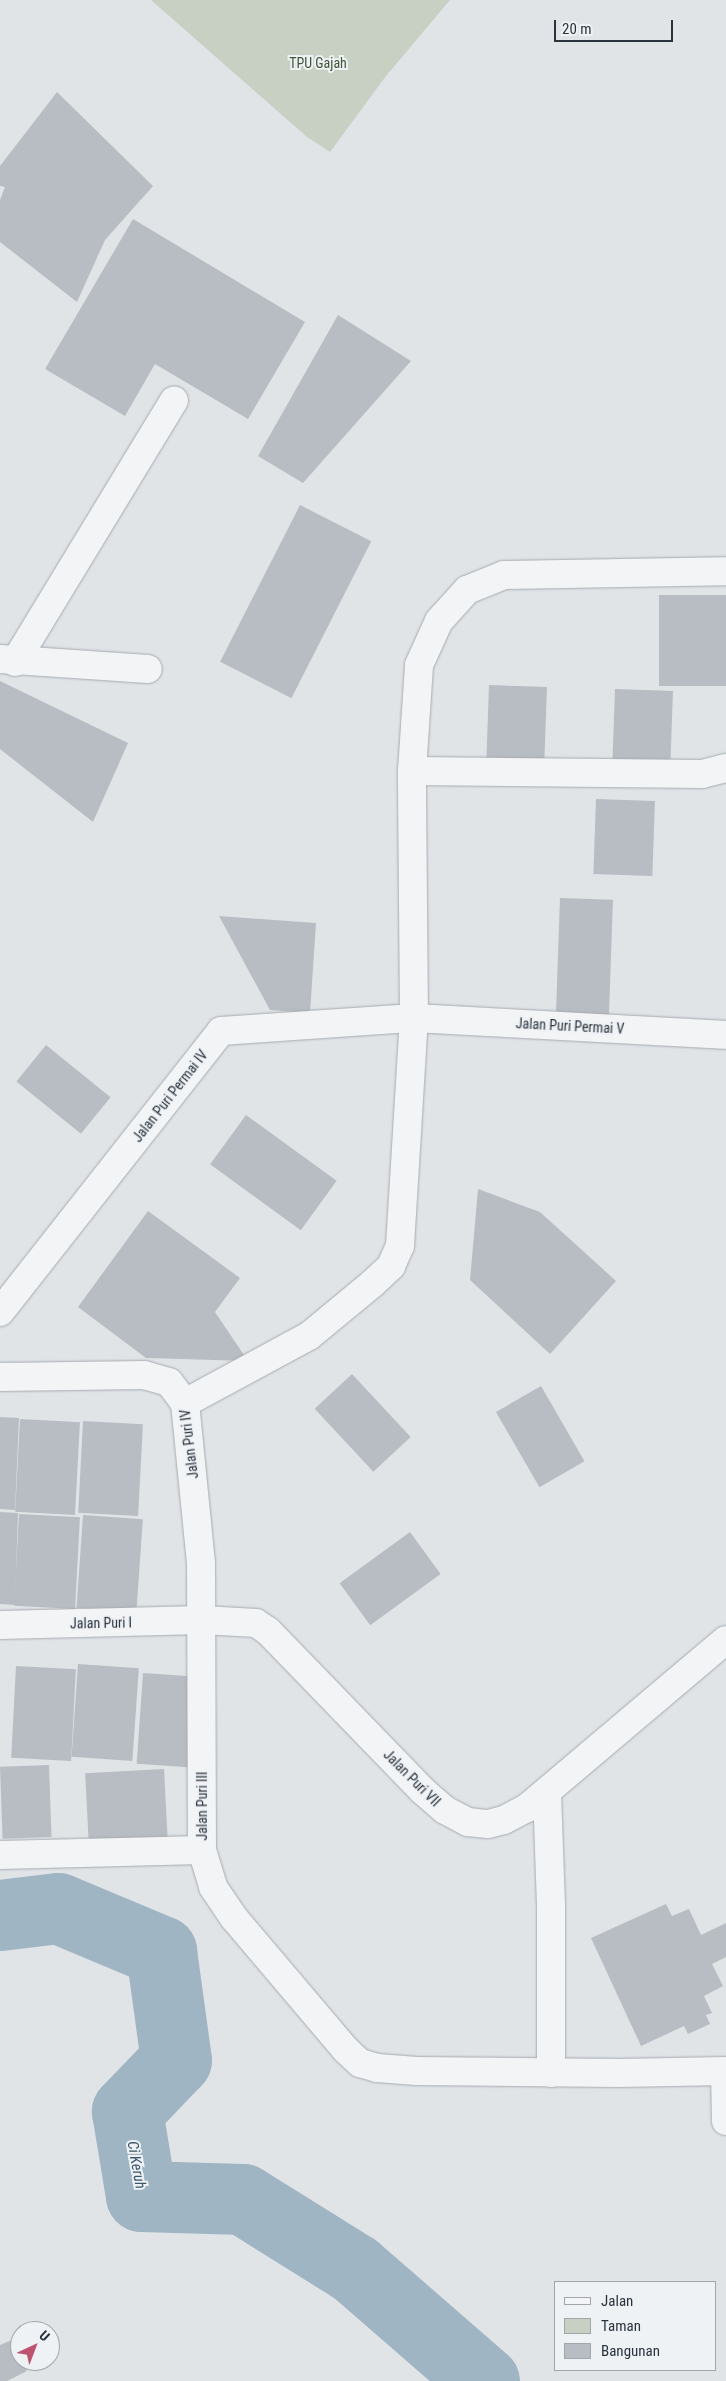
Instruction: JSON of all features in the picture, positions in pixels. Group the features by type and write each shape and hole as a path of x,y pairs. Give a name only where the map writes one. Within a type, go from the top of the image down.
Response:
{"street":[{"path":"148,669 8,660 174,400"},
{"path":"185,1403 309,1336 374,1283 391,1266 400,1246 414,1018 412,771 419,665 439,621 467,590 504,574 726,571"},
{"path":"412,771 702,774 726,768"},
{"name":"Jalan Puri Permai V","path":"414,1018 726,1035"},
{"name":"Jalan Puri Permai IV","path":"0,1312 221,1031 414,1018"},
{"name":"Jalan Puri IV","path":"0,1377 144,1375 169,1382 185,1403 201,1564 202,1620"},
{"name":"Jalan Puri I","path":"0,1625 202,1620"},
{"name":"Jalan Puri VII","path":"202,1620 256,1623 268,1631 423,1791 445,1810 468,1822 488,1824 504,1820 527,1808 658,1695 726,1640"},
{"name":"Jalan Puri III","path":"0,1855 202,1850 202,1620"},
{"path":"547,1792 551,1904 551,2073"},
{"path":"202,1850 213,1887 234,1918 346,2050 360,2063 377,2068 416,2071 551,2073 726,2071 726,2121"}],"green space":[{"name":"TPU Gajah","path":"151,0 450,0 386,76 330,152 307,137"}],"building":[{"path":"57,92 153,186 105,240 77,302 0,242 0,200 5,187 0,186 0,166"},
{"path":"133,219 305,322 248,419 155,364 125,416 45,369"},
{"path":"338,315 411,361 303,483 258,456"},
{"path":"300,505 371,541 291,698 220,662"},
{"path":"659,595 726,595 726,686 659,686"},
{"path":"0,681 128,743 93,822 0,749"},
{"path":"489,685 547,687 544,762 486,760"},
{"path":"615,689 673,691 670,766 612,764"},
{"path":"596,799 655,801 652,876 593,874"},
{"path":"560,898 613,900 609,1026 556,1024"},
{"path":"219,916 316,923 310,1013 270,1010"},
{"path":"46,1045 111,1097 81,1134 16,1082"},
{"path":"246,1115 337,1181 301,1230 210,1164"},
{"path":"478,1189 540,1212 616,1281 550,1354 470,1280"},
{"path":"148,1211 240,1278 215,1312 248,1361 146,1358 78,1307"},
{"path":"352,1374 411,1437 373,1472 315,1409"},
{"path":"541,1386 584,1461 539,1487 496,1412"},
{"path":"0,1417 19,1418 15,1510 0,1509"},
{"path":"20,1419 80,1422 75,1515 15,1512"},
{"path":"83,1421 143,1424 138,1516 78,1513"},
{"path":"0,1512 18,1513 15,1605 0,1604"},
{"path":"19,1514 80,1517 75,1609 14,1606"},
{"path":"83,1515 143,1519 136,1612 77,1608"},
{"path":"410,1532 441,1574 370,1625 340,1583"},
{"path":"78,1664 139,1668 132,1761 72,1757"},
{"path":"16,1666 76,1669 71,1761 11,1758"},
{"path":"143,1673 198,1677 192,1768 137,1764"},
{"path":"49,1765 52,1837 3,1839 0,1767"},
{"path":"164,1769 168,1841 89,1845 85,1773"},
{"path":"666,1904 672,1916 689,1909 701,1935 726,1923 726,1957 712,1964 723,1986 704,1996 712,2013 706,2015 710,2024 688,2034 684,2026 641,2046 591,1938"},
{"path":"10,2341 10,2371 27,2371 7,2381 0,2381 0,2345"}],"waterway":[{"name":"Ci Keruh","path":"0,1915 58,1908 161,1951 176,2060 127,2111 141,2196 243,2199 355,2269 484,2381"}]}
